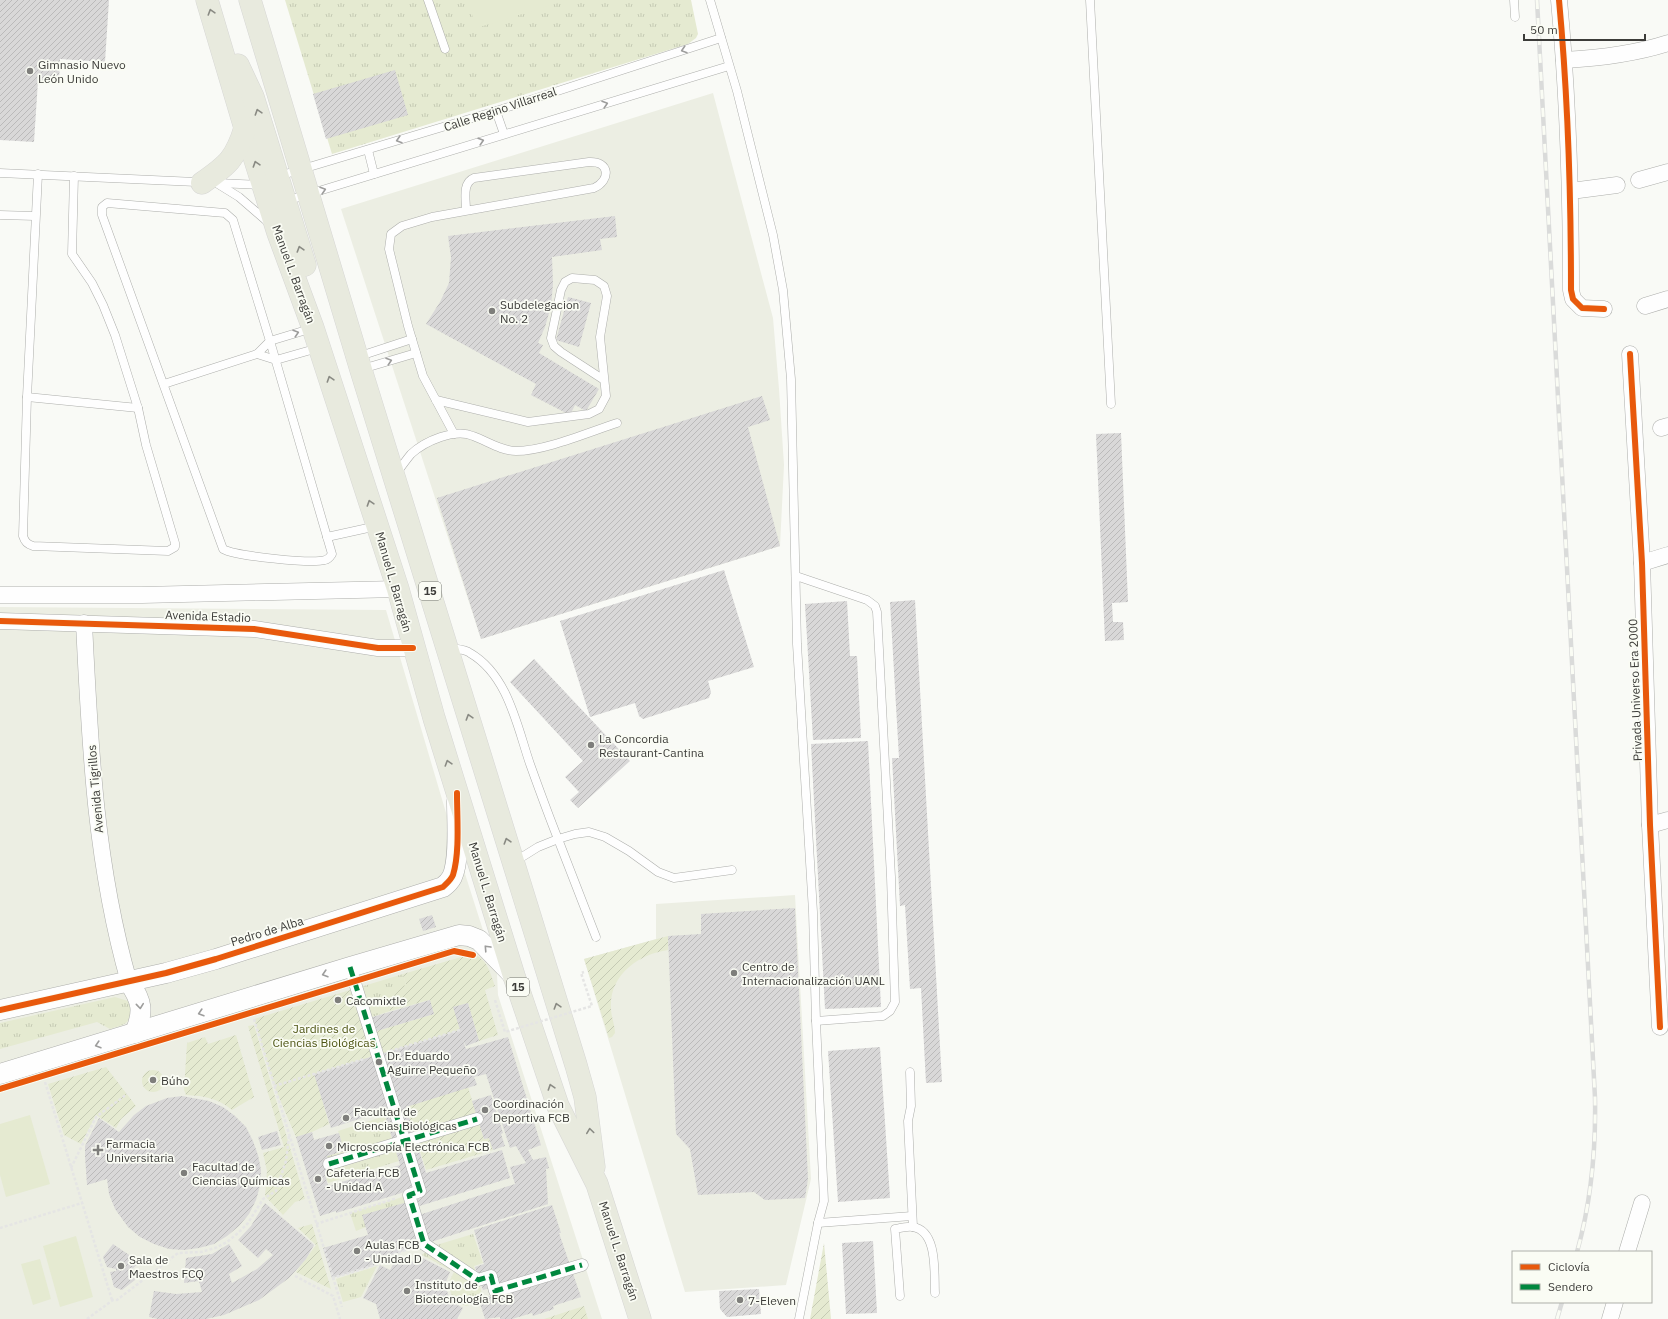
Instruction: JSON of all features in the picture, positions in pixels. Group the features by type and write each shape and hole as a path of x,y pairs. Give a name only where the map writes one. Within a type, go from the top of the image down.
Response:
{"highway":[{"name":"Manuel L. Barragán","path":"207,0 245,128 271,181 278,233 316,337 378,526 398,589 413,648 514,976 558,1106 597,1184 640,1319"},
{"name":"Manuel L. Barragán","path":"250,0 359,363 585,1096 597,1184"},
{"path":"218,35 237,64 253,97 271,181 285,201 315,299 316,337"},
{"path":"210,183 233,156 239,146 245,128"}],"street":[{"path":"1559,0 1564,60 1571,191 1572,295 1577,304 1582,308 1604,309"},
{"path":"1564,60 1639,51 1668,43"},
{"path":"1639,180 1668,172"},
{"path":"1571,191 1617,185"},
{"path":"1646,306 1668,299"},
{"name":"Privada Universo Era 2000","path":"1630,354 1642,564 1650,825 1660,1027"},
{"path":"1642,564 1668,556"},
{"path":"0,595 149,595 398,589"},
{"name":"Avenida Estadio","path":"0,622 254,628 378,648 413,648"},
{"name":"Avenida Tigrillos","path":"84,623 96,816 108,892 120,952 129,982"},
{"name":"Pedro de Alba","path":"0,1010 129,982 216,958 443,887 449,882 452,876 455,863 457,793"},
{"path":"1650,825 1668,820"},
{"path":"0,1074 453,937 464,935 474,937 479,940 514,976"},
{"path":"350,967 420,1191 409,1195 424,1244 478,1280 491,1276 495,1291 582,1265"},
{"path":"129,982 139,999 140,1007 139,1022 135,1033"},
{"path":"329,1164 478,1119"},
{"path":"1627,1251 1642,1203"},
{"path":"1610,1319 1614,1303"}],"lane":[{"path":"428,0 445,49"},
{"path":"710,0 729,66 773,235 784,290 791,379 797,644 813,912 824,1201 799,1319"},
{"path":"1090,0 1111,404"},
{"path":"1514,0 1515,17"},
{"name":"Calle Regino Villarreal","path":"0,173 210,183 271,181 301,170 496,111 721,38"},
{"name":"Calle Regino Villarreal","path":"285,201 729,66"},
{"path":"496,111 504,134"},
{"path":"368,150 374,174"},
{"path":"454,434 423,376 389,249 391,234 402,226 432,217 594,188 604,181 604,167 600,164 589,162 474,178 470,180 466,186 466,210"},
{"path":"38,174 27,398 25,541 29,545 33,546 168,551 175,547 175,543 146,446 138,408 115,335 92,284 72,254 74,176"},
{"path":"210,183 239,197 278,233"},
{"path":"104,204 225,213 229,215 233,220 276,360 332,554 329,559 324,561 298,561 256,557 234,554 223,550 102,215 102,207 104,204"},
{"path":"0,215 35,216"},
{"path":"436,400 528,422 589,414 599,408 606,396 600,337 607,296 604,286 595,280 572,278 565,282 561,290 551,338 554,346 561,352 604,380"},
{"path":"164,384 257,354 270,341 316,337"},
{"path":"257,354 276,360 316,337"},
{"path":"359,363 412,339"},
{"path":"359,363 416,353"},
{"path":"27,398 138,408"},
{"path":"394,476 411,454 432,440 454,434 471,435 489,443 515,451 558,443 617,423"},
{"path":"327,537 378,526"},
{"path":"796,576 867,600 875,606 877,612 891,877 894,1002 890,1011 883,1016 816,1021"},
{"path":"447,647 469,652 485,665 500,683 509,703 546,809 596,937"},
{"path":"513,862 538,847 558,839 589,832 606,837 630,851 658,872 674,878 732,870"},
{"path":"910,1072 911,1106 908,1122 913,1227"},
{"path":"818,1224 912,1216"},
{"path":"900,1296 895,1229 913,1227 923,1231 930,1239 935,1293"}],"path":[{"path":"495,1000 505,1032 592,1006 580,973 584,972"},
{"path":"254,1019 342,1308"},
{"path":"45,1082 112,1300"},
{"path":"71,1168 96,1117 127,1094"},
{"path":"87,1319 112,1300 117,1300 178,1253 202,1252 215,1248 238,1233 248,1223 263,1199 276,1191 286,1161 289,1135"},
{"path":"316,1224 409,1195"},
{"path":"0,1228 82,1203"},
{"path":"332,1278 392,1260 391,1255 424,1244"},
{"path":"295,1276 333,1296 340,1319"}],"shaded area":[{"path":"713,93 773,318 784,465 780,546 481,639 341,209"},
{"path":"0,607 386,610 452,833 497,974 498,995 602,1319 0,1319"},
{"path":"795,895 811,1179 786,1285 685,1292 584,959 656,939 656,904"}],"green space":[{"path":"285,0 691,0 698,34 696,38 688,44 332,154"},
{"path":"468,0 568,0 476,28"},
{"path":"668,936 668,950 657,952 637,961 628,968 615,986 611,1008 615,1033 609,1038 584,959"},
{"name":"Jardines de Ciencias Biológicas","path":"468,955 479,957 486,965 491,975 495,986 485,990 498,1035 479,1041 468,1003 454,1007 460,1030 315,1074 329,1124 312,1132 296,1137 274,1086 254,1019 357,988 370,1033 434,1014 429,1000 390,1011 388,1004 394,992 406,985 403,974"},
{"path":"403,974 406,985 388,1004 390,1011 366,1019 357,988"},
{"path":"115,997 128,1001 132,1009 128,1021 123,1025 110,1029 97,1022 0,1049 0,1023"},
{"path":"254,1025 305,1199 295,1202 283,1215 265,1196 267,1171 263,1153 284,1147 248,1026"},
{"path":"236,1035 254,1097 232,1110 210,1098 186,1095 184,1090 187,1043 205,1037 208,1044"},
{"path":"106,1067 136,1106 121,1119 116,1128 96,1115 81,1144 64,1135 48,1084"},
{"path":"153,1070 161,1073 164,1081 161,1089 153,1092 145,1089 142,1081 145,1073"},
{"path":"468,1087 484,1139 489,1138 493,1150 426,1170 406,1106"},
{"path":"30,1115 50,1184 6,1197 0,1175 0,1124"},
{"path":"385,1116 399,1161 328,1183 325,1174 327,1156 344,1151 338,1131"},
{"path":"409,1195 411,1201 366,1227 356,1231 350,1213"},
{"path":"312,1224 331,1289 296,1272 316,1245 298,1228"},
{"path":"473,1234 483,1263 474,1266 483,1297 475,1299 476,1303 466,1306 453,1299 448,1284 454,1272 422,1255 433,1246"},
{"path":"76,1236 93,1297 60,1307 43,1246"},
{"path":"824,1243 831,1319 810,1319"},
{"path":"40,1259 51,1299 33,1305 21,1264"},
{"path":"377,1266 361,1297 343,1302 336,1279"},
{"path":"584,1306 588,1319 544,1319"}],"building":[{"name":"Gimnasio Nuevo León Unido","path":"0,0 109,0 105,62 60,59 59,82 38,81 34,142 0,140"},
{"path":"395,70 408,115 326,139 313,94"},
{"name":"Subdelegacion No. 2","path":"615,216 617,237 600,239 602,250 552,257 553,284 551,306 545,327 538,343 543,345 539,353 599,389 586,411 575,405 570,415 531,395 536,384 426,324 440,302 449,283 451,257 448,236"},
{"path":"568,297 591,303 579,347 556,340"},
{"path":"762,396 770,420 748,427 780,546 481,639 437,498"},
{"path":"1121,433 1128,602 1112,603 1113,622 1123,622 1124,640 1105,641 1096,434"},
{"path":"724,570 754,667 708,681 711,692 709,698 643,719 639,716 635,703 590,717 560,621"},
{"path":"915,600 942,1082 926,1083 921,988 910,989 905,905 900,906 892,758 899,758 890,602"},
{"path":"847,601 850,656 857,656 861,738 813,740 805,604"},
{"name":"La Concordia Restaurant-Cantina","path":"534,659 630,761 578,808 570,800 579,792 565,777 583,761 510,682"},
{"path":"868,741 881,1007 825,1009 811,744"},
{"path":"795,908 808,1179 805,1198 765,1200 754,1192 698,1195 690,1149 676,1134 668,936 701,934 701,914"},
{"path":"432,915 436,927 423,931 419,919"},
{"path":"430,1000 434,1014 370,1033 366,1019"},
{"path":"468,1003 479,1041 466,1046 463,1040 466,1049 508,1037 541,1145 528,1150 533,1160 546,1157 549,1168 546,1169 548,1204 391,1255 392,1260 332,1278 323,1248 368,1235 362,1215 411,1201 408,1191 336,1213 336,1211 320,1216 296,1137 312,1132 314,1140 339,1133 344,1151 327,1156 332,1172 325,1174 328,1186 400,1165 384,1111 331,1128 314,1074 460,1030 453,1007","holes":["486,1074 510,1148 516,1146 526,1163 510,1167 515,1184 416,1216 413,1208 510,1178 502,1150 426,1173 406,1107 477,1085 474,1077"]},
{"path":"880,1047 890,1198 838,1202 828,1051"},
{"name":"Coordinación Deportiva FCB","path":"491,1095 503,1133 501,1134 505,1146 493,1150 489,1138 484,1139 472,1101"},
{"name":"Facultad de Ciencias Químicas","path":"182,1096 209,1101 223,1107 235,1116 246,1127 253,1141 261,1170 260,1186 256,1200 249,1214 239,1226 214,1244 184,1250 169,1249 154,1244 140,1237 128,1227 115,1209 109,1194 107,1179 87,1185 85,1156 85,1146 99,1118 119,1132 134,1115 146,1106 167,1098"},
{"path":"277,1131 281,1145 262,1150 258,1137"},
{"path":"265,1203 314,1245 306,1259 289,1278 259,1300 224,1315 206,1319 158,1319 149,1317 154,1291 176,1294 202,1292 199,1281 184,1283 186,1258 212,1254 229,1244 242,1266 229,1274 232,1283 257,1269 273,1255 266,1249 258,1258 238,1240 251,1226"},
{"path":"552,1205 561,1233 559,1233 581,1297 553,1306 554,1309 533,1316 532,1313 512,1319 500,1319 500,1317 485,1319 479,1300 492,1295 490,1288 483,1290 475,1267 484,1264 474,1230"},
{"path":"873,1241 877,1313 846,1314 842,1243"},
{"name":"Sala de Maestros FCQ","path":"113,1244 138,1261 138,1264 131,1270 135,1280 122,1290 114,1287 110,1272 116,1271 116,1269 107,1267 103,1257"},
{"name":"Instituto de Biotecnología FCB","path":"398,1255 413,1262 417,1255 450,1272 445,1284 450,1301 463,1308 457,1319 380,1319 376,1304 363,1298 380,1265 390,1270"},
{"name":"7-Eleven","path":"759,1289 761,1314 727,1317 720,1309 719,1291"}],"railway":[{"path":"1537,0 1595,1098 1595,1137 1592,1176 1586,1214 1577,1251"},
{"path":"1557,1319 1562,1303"}],"marked path":[{"path":"350,967 420,1191 409,1195 424,1244 478,1280 491,1276 495,1291 582,1265"},
{"path":"329,1164 477,1119"}],"cycle path":[{"path":"1559,0 1565,73 1568,145 1571,290 1573,299 1582,308 1604,309"},
{"path":"1630,354 1642,563 1650,825 1660,1027"},
{"path":"0,621 254,629 378,648 413,648"},
{"path":"0,1010 166,973 216,959 443,887 453,875 457,856 457,793"},
{"path":"0,1089 454,951 473,955"}],"place":[{"name":"Gimnasio Nuevo León Unido","path":"30,71"},
{"name":"Subdelegacion No. 2","path":"492,311"},
{"name":"La Concordia Restaurant-Cantina","path":"591,745"},
{"name":"Centro de Internacionalización UANL","path":"734,973"},
{"name":"Cacomixtle","path":"338,1000"},
{"name":"Dr. Eduardo Aguirre Pequeño","path":"379,1062"},
{"name":"Búho","path":"153,1080"},
{"name":"Coordinación Deportiva FCB","path":"485,1110"},
{"name":"Facultad de Ciencias Biológicas","path":"346,1118"},
{"name":"Microscopía Electrónica FCB","path":"329,1146"},
{"name":"Farmacia Universitaria","path":"98,1150"},
{"name":"Facultad de Ciencias Químicas","path":"184,1173"},
{"name":"Cafetería FCB - Unidad A","path":"318,1179"},
{"name":"Aulas FCB - Unidad D","path":"357,1251"},
{"name":"Sala de Maestros FCQ","path":"121,1266"},
{"name":"Instituto de Biotecnología FCB","path":"407,1291"},
{"name":"7-Eleven","path":"740,1300"}]}
